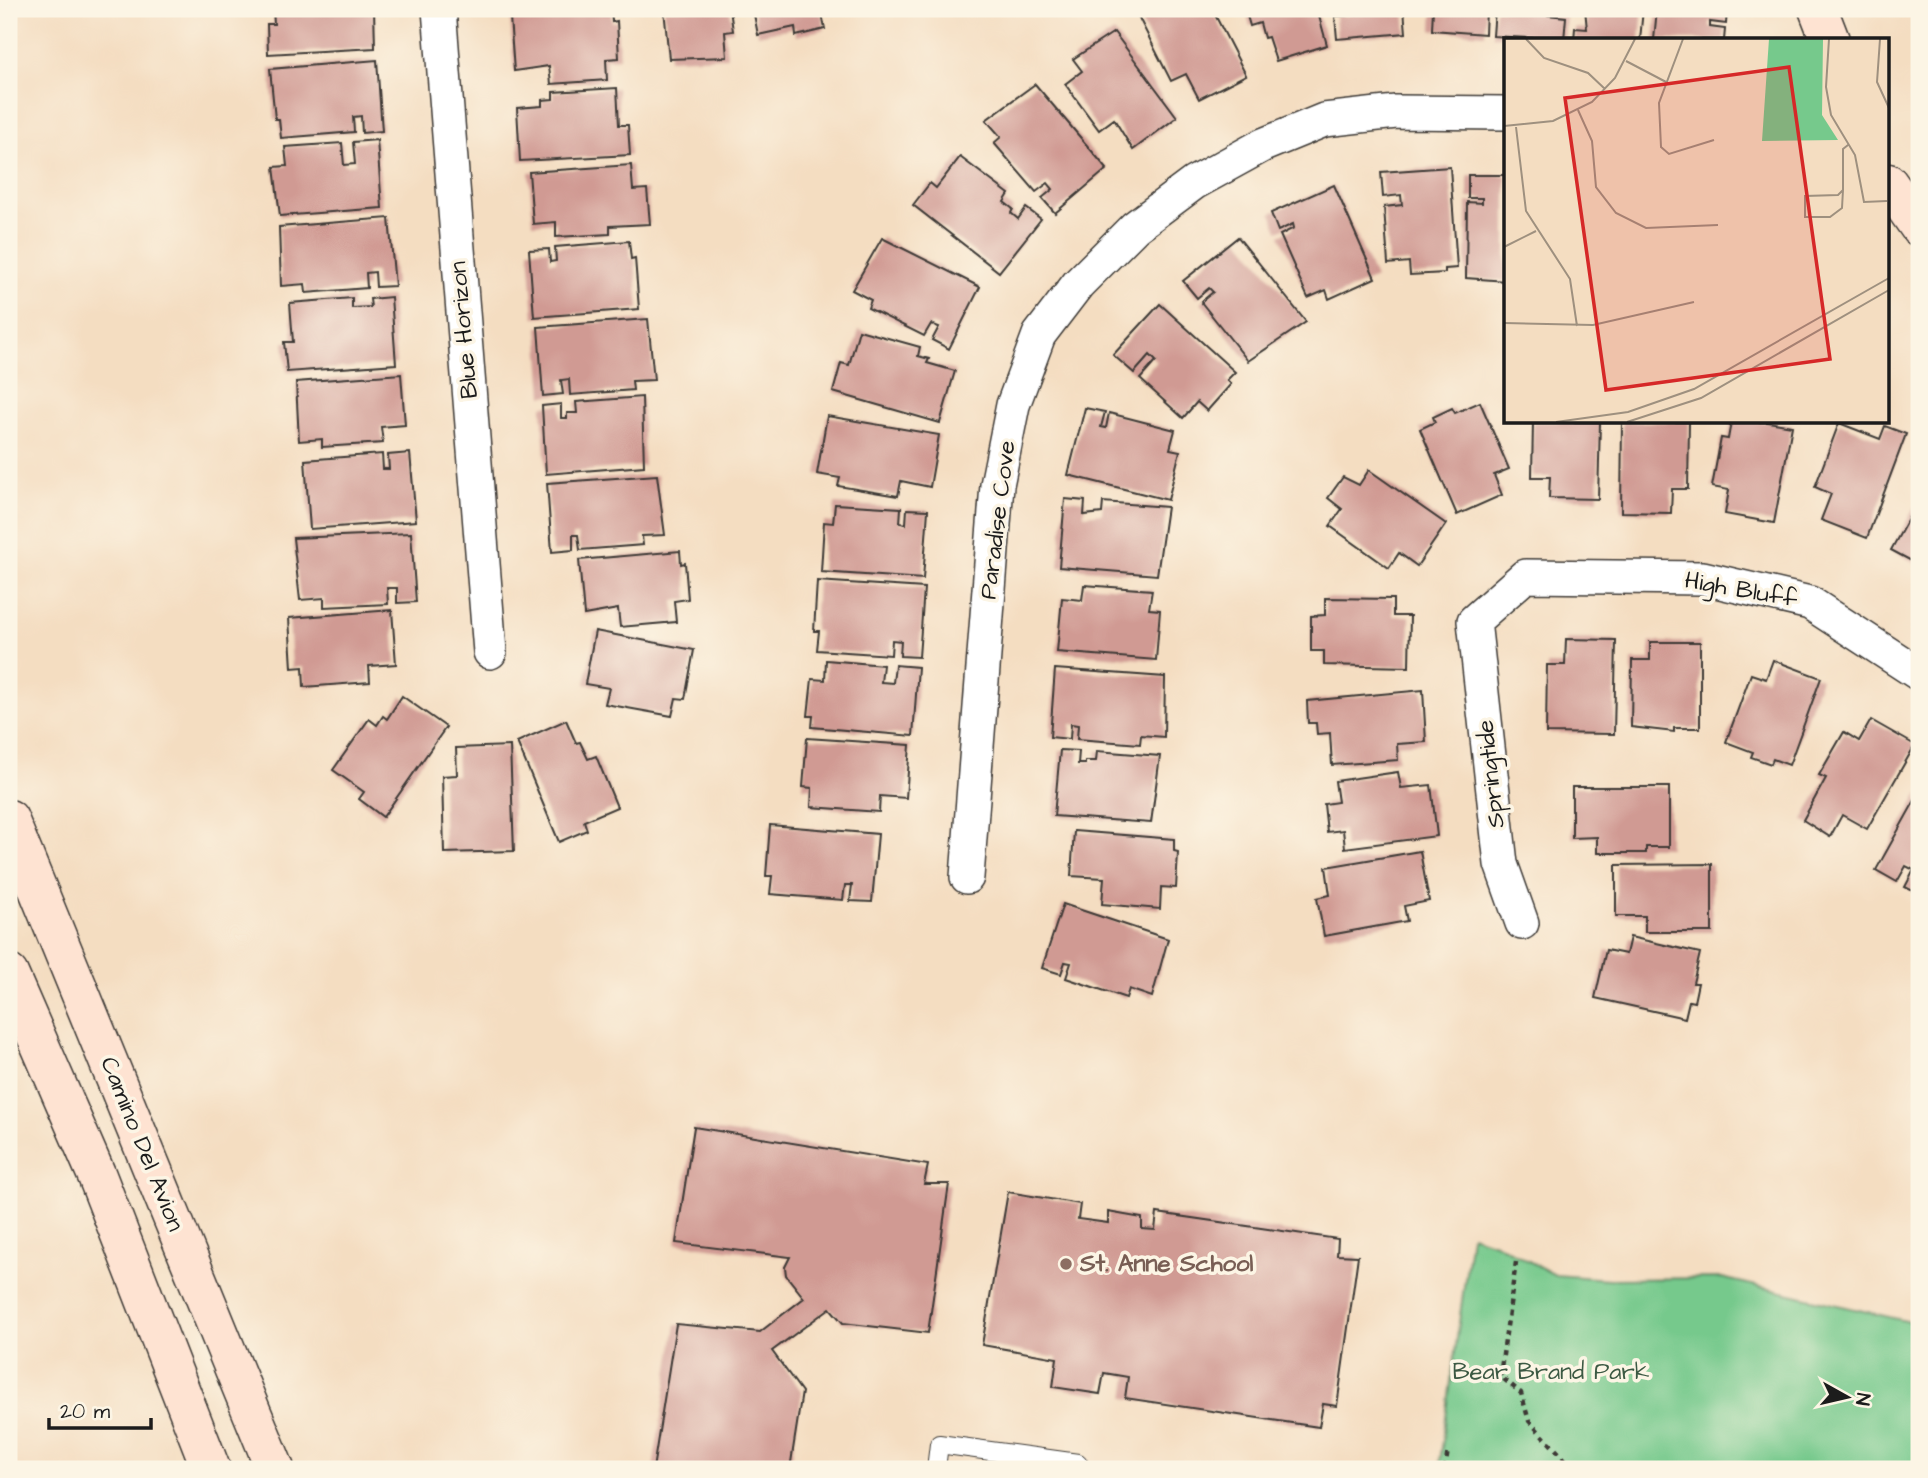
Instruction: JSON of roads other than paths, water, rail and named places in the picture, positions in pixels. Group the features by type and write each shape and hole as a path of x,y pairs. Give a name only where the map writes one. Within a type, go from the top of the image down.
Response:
{"main road":[{"path":"1818,9 1829,38"},
{"path":"1890,186 1919,227"},
{"name":"Camino Del Avion","path":"9,819 275,1469"},
{"path":"9,974 97,1176 211,1469"}],"street":[{"name":"Blue Horizon","path":"439,9 490,652"},
{"name":"Paradise Cove","path":"967,877 996,485 1013,405 1039,335 1078,284 1135,227 1194,183 1263,145 1324,120 1396,111 1504,113"},
{"name":"High Bluff","path":"1474,621 1525,576 1703,578 1810,603 1919,674"},
{"name":"Springtide","path":"1474,621 1500,864 1522,923"}],"lane":[{"path":"936,1469 939,1444 1079,1463 1078,1469"}],"place":[{"name":"St. Anne School","path":"1066,1264"}],"park label":[{"name":"Bear Brand Park","path":"1551,1372"}]}
